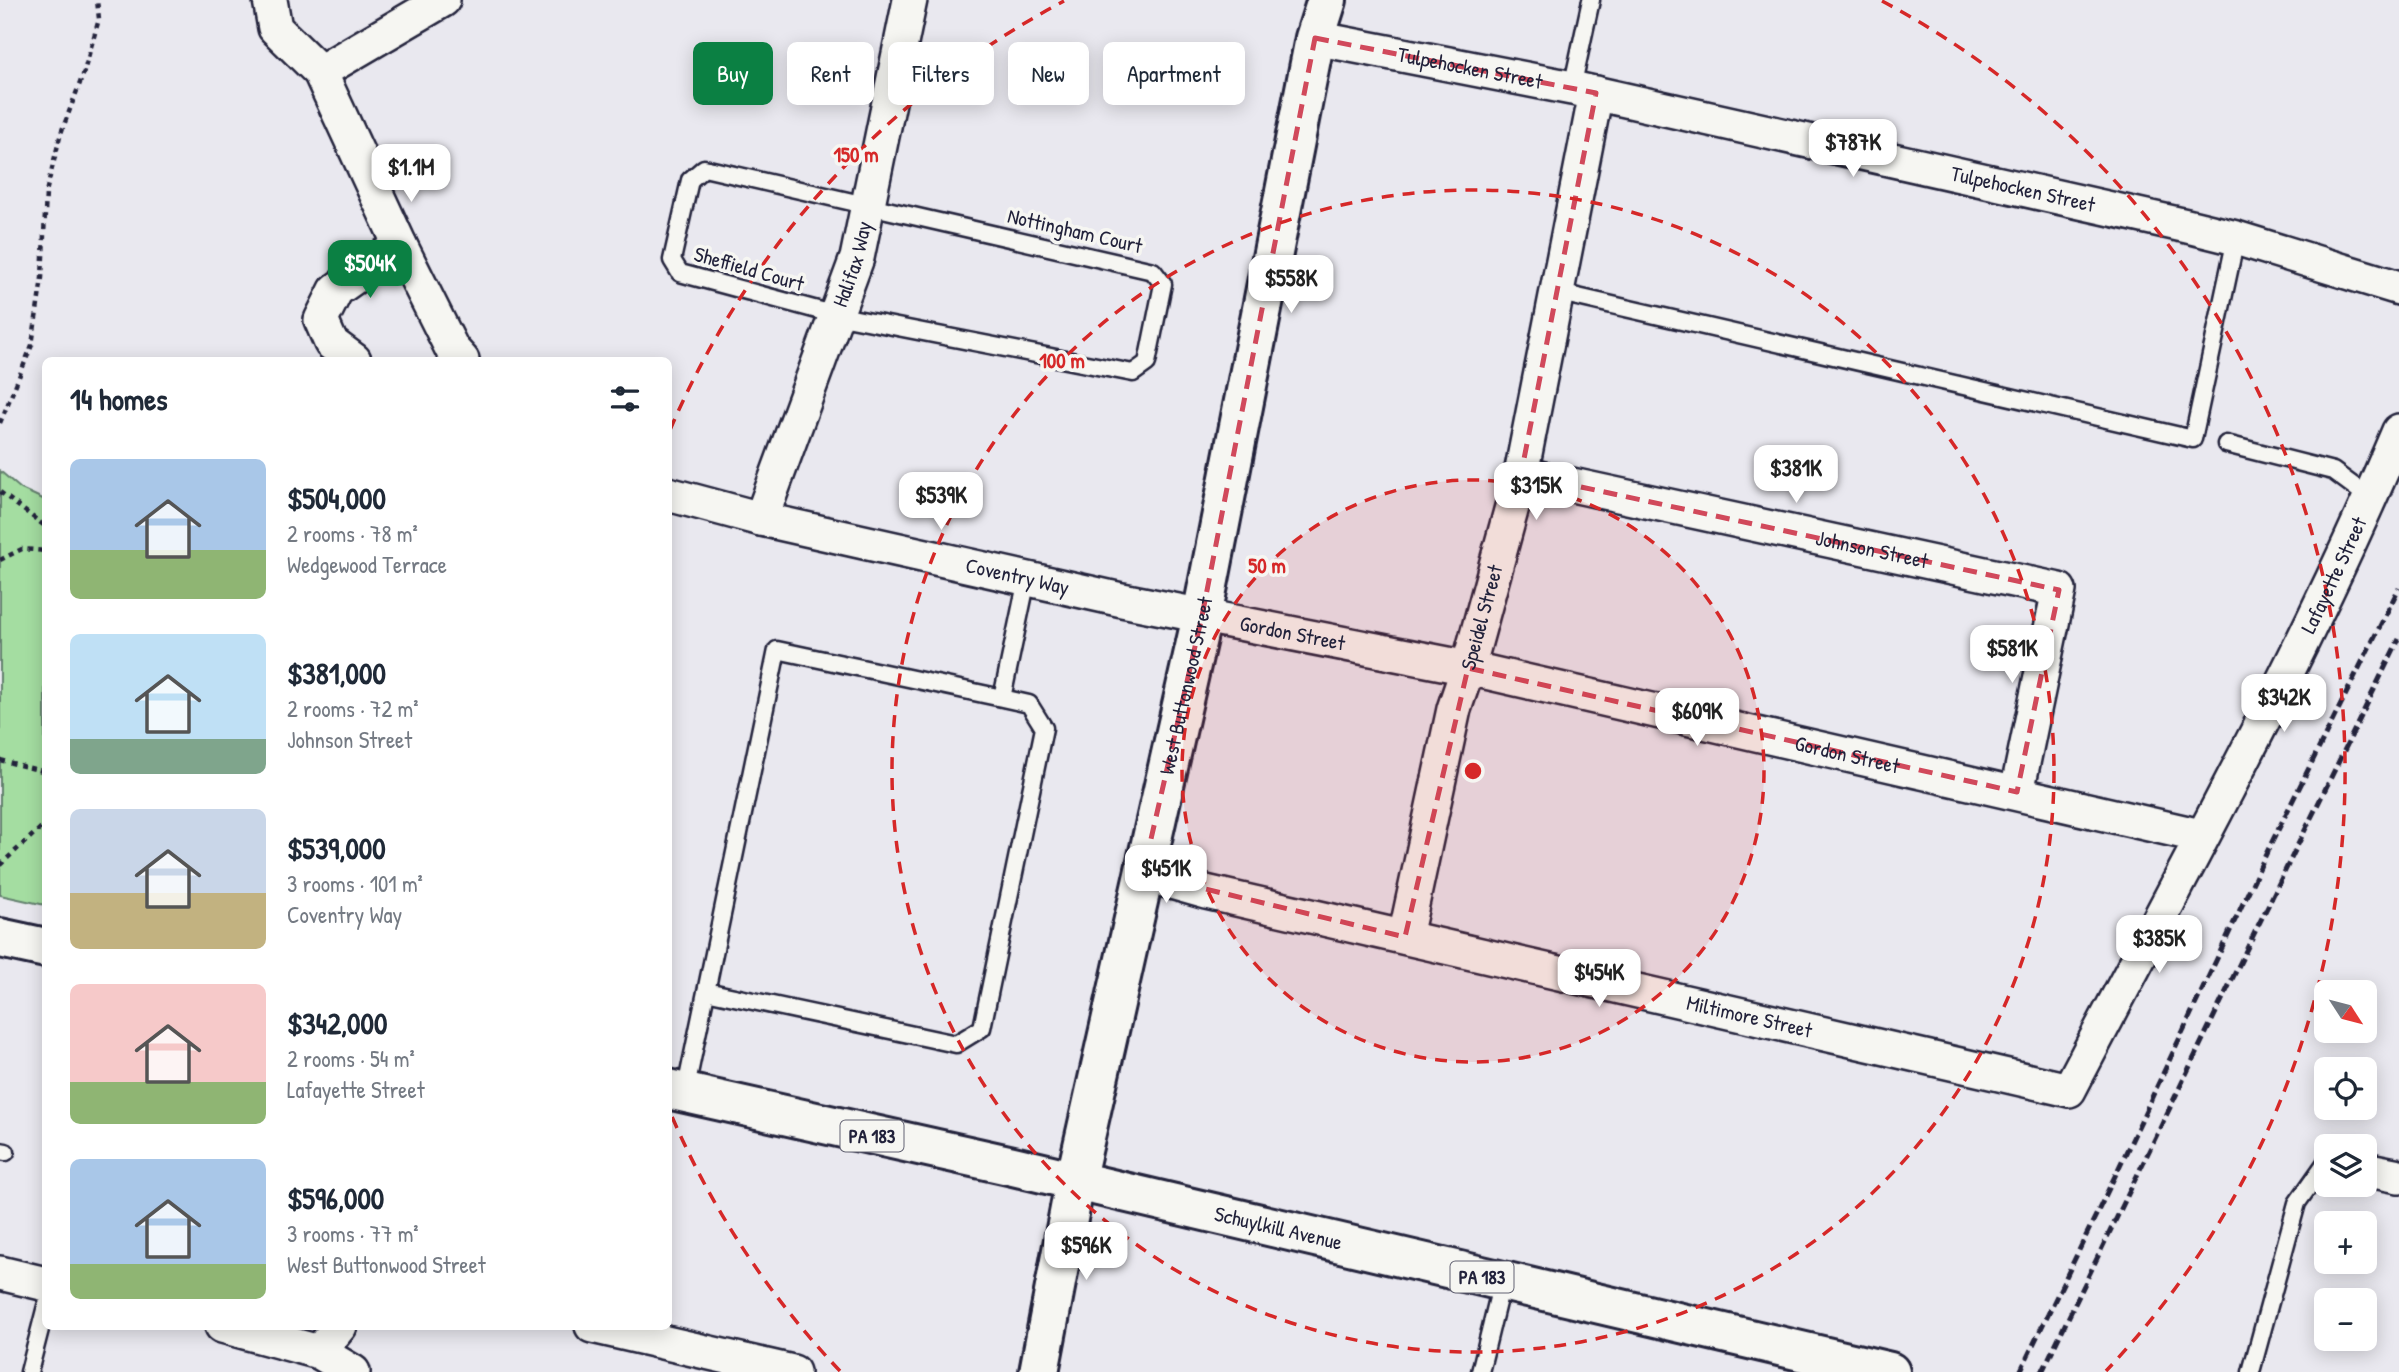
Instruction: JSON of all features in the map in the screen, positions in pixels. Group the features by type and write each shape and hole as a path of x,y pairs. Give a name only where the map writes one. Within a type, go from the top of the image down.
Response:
{"street":[{"path":"270,0 275,28 320,72 400,245 452,349 459,357"},
{"path":"320,72 443,0"},
{"name":"Halifax Way","path":"761,519 857,258 910,0"},
{"name":"West Buttonwood Street","path":"1039,1372 1075,1182 1202,616 1315,38 1327,0"},
{"name":"Tulpehocken Street","path":"1315,38 1584,90 2236,238 2399,288"},
{"name":"Speidel Street","path":"1405,937 1454,709 1468,668 1521,474 1556,292 1584,90"},
{"path":"350,357 331,342 321,320 336,290 400,245"},
{"name":"Lafayette Street","path":"2069,1090 2318,608 2371,499 2399,431"},
{"name":"Johnson Street","path":"1521,474 2059,590 2018,792"},
{"name":"Coventry Way","path":"672,495 761,519 1202,616"},
{"name":"Gordon Street","path":"1202,616 1468,668 2202,836"},
{"name":"Miltimore Street","path":"1143,874 1206,892 2069,1090"},
{"path":"0,938 42,947"},
{"name":"Schuylkill Avenue","path":"677,1091 1890,1372"},
{"path":"2377,1172 2399,1176"},
{"path":"0,1273 42,1283"},
{"path":"237,1330 319,1352 353,1372"},
{"path":"319,1352 337,1330"},
{"path":"609,1330 793,1372"}],"lane":[{"path":"1584,90 1591,0"},
{"name":"Sheffield Court","path":"836,316 680,273 672,260 690,180 704,168 867,205"},
{"name":"Nottingham Court","path":"836,316 1133,373 1147,363 1163,284 1153,271 867,205"},
{"path":"1556,292 2193,439 2236,238"},
{"path":"2226,444 2333,471 2371,499"},
{"path":"1002,698 1027,579"},
{"path":"677,1091 706,990 777,650 1029,704 1044,728 982,1028 956,1044 706,990"},
{"path":"2251,1372 2297,1203 2314,1179"},
{"path":"1480,1372 1502,1282"},
{"path":"29,1372 42,1322"}],"path":[{"path":"0,423 32,345 43,278 46,192 61,133 83,75 99,19 97,0"},
{"path":"0,492 42,524"},
{"path":"0,560 22,549 42,551"},
{"path":"0,760 42,771"},
{"path":"0,865 42,827"}],"highlighted area":[{"path":"1315,38 1596,93 1521,474 2059,590 2017,792 1468,668 1405,937 1143,874 1202,616"}],"green space":[{"path":"0,471 21,489 42,499 42,904 0,895"}],"railway":[{"path":"2020,1372 2267,852 2399,588"},
{"path":"2042,1372 2399,639"}]}
